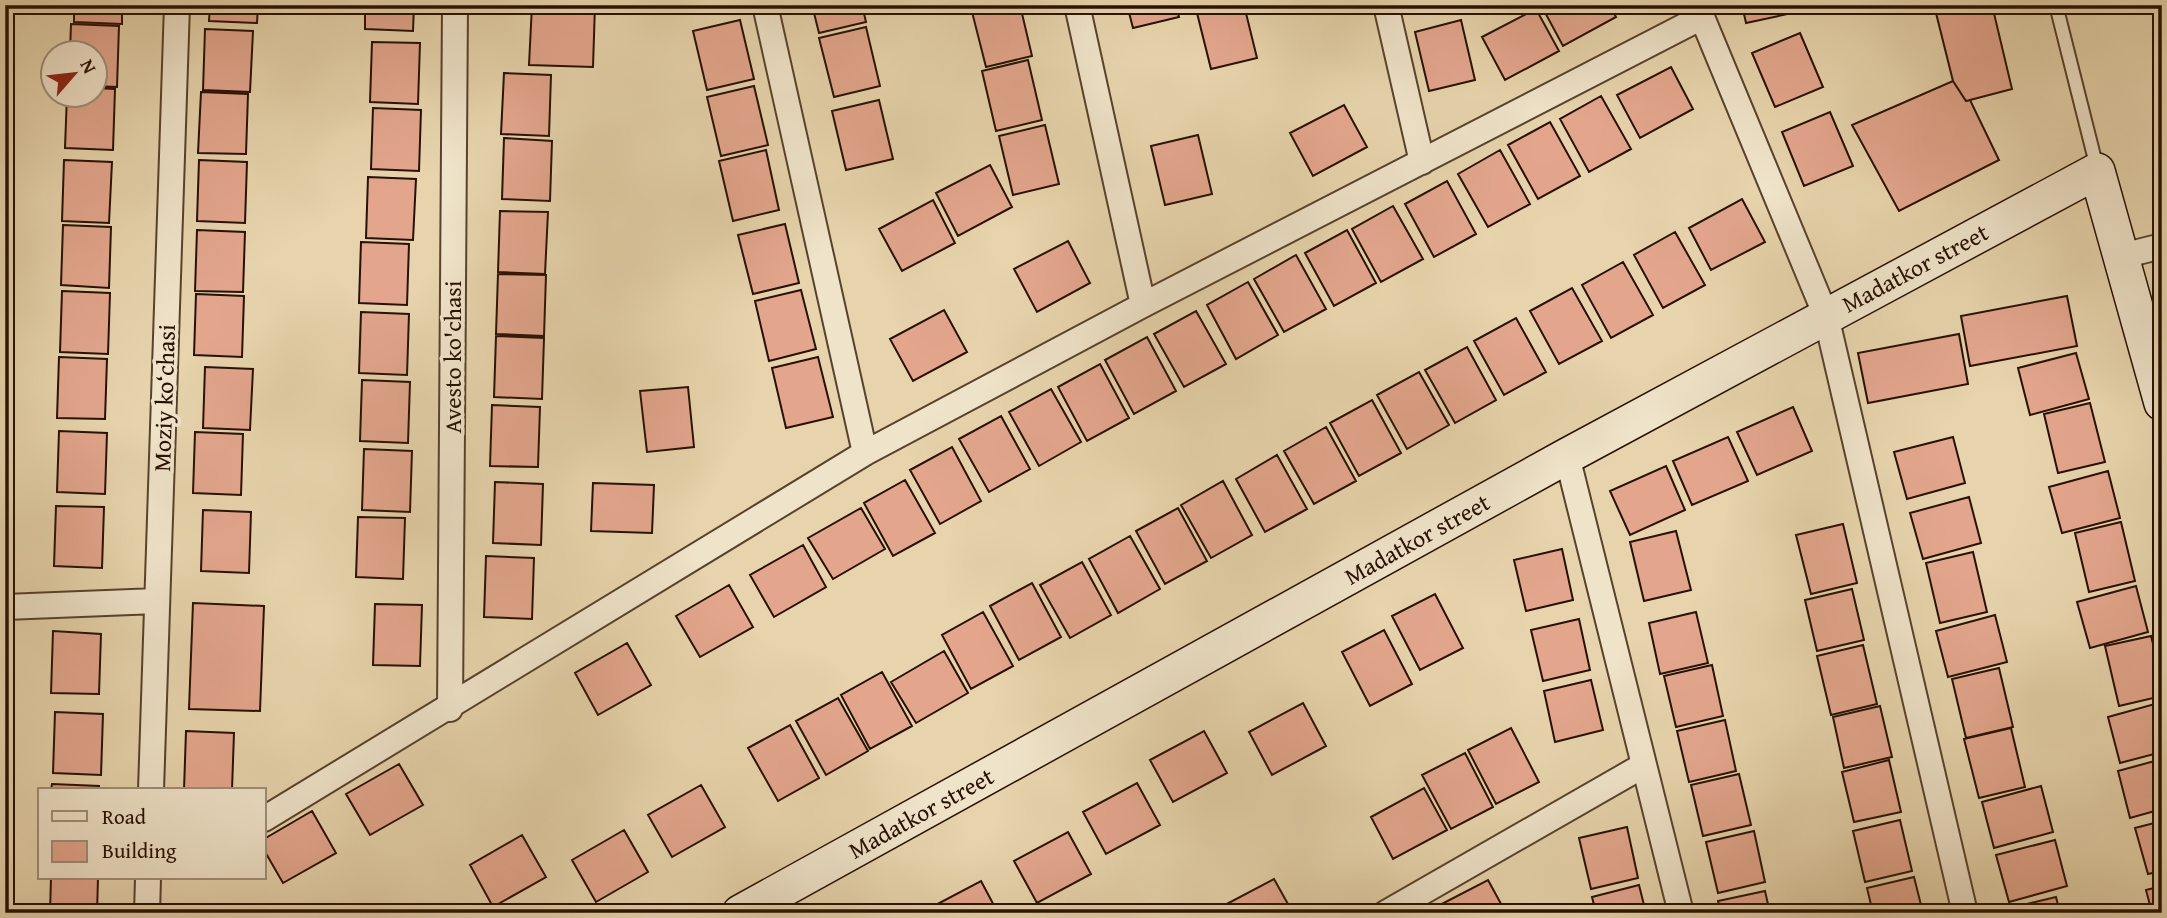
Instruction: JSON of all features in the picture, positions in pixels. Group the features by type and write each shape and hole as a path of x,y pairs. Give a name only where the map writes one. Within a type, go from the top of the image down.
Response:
{"street":[{"name":"Moziy ko‘chasi","path":"151,788 177,5"},
{"name":"Avesto ko'chasi","path":"450,709 454,5"},
{"path":"765,5 865,453"},
{"path":"1077,5 1143,305"},
{"path":"1386,5 1422,162"},
{"path":"266,818 450,709 865,453 1143,305 1422,162 1698,12 1826,316 1965,913"},
{"path":"2097,171 2162,403"},
{"name":"Madatkor street","path":"740,913 1567,456 2097,171"},
{"path":"2122,256 2162,246"},
{"path":"1567,456 1681,913"},
{"path":"5,607 157,601"},
{"path":"1386,913 1644,765"}],"lane":[{"path":"2056,5 2097,171"}],"building":[{"path":"5,5 14,5 14,15 5,14"},
{"path":"74,5 122,5 122,24 74,22"},
{"path":"210,5 258,5 257,23 209,21"},
{"path":"365,5 414,5 413,31 365,29"},
{"path":"532,5 595,5 593,67 529,65"},
{"path":"812,5 862,5 866,22 819,33"},
{"path":"981,5 1020,5 1032,56 986,67 971,8"},
{"path":"1127,5 1176,5 1179,17 1133,28"},
{"path":"1214,5 1244,5 1257,58 1211,69 1196,9"},
{"path":"1541,5 1610,5 1616,17 1563,46"},
{"path":"1742,5 1795,5 1797,12 1746,23"},
{"path":"1934,5 1992,5 2012,89 1966,101 1953,81"},
{"path":"2155,5 2162,5 2162,19 2158,20"},
{"path":"1536,9 1559,51 1505,80 1482,37"},
{"path":"740,20 754,79 707,90 693,31"},
{"path":"1461,20 1475,80 1429,91 1415,32"},
{"path":"71,24 119,26 117,87 108,87 108,38 70,38"},
{"path":"866,27 880,86 834,97 819,38"},
{"path":"205,29 253,31 250,92 203,90"},
{"path":"1800,33 1823,87 1775,107 1752,53"},
{"path":"372,42 420,43 418,104 370,102"},
{"path":"1028,60 1042,120 996,131 982,71"},
{"path":"1671,67 1693,109 1640,138 1617,95"},
{"path":"504,73 551,75 549,136 501,134"},
{"path":"1953,81 1966,101 1970,100 1999,160 1899,211 1852,125"},
{"path":"754,86 768,145 721,156 707,97"},
{"path":"108,89 115,89 113,150 65,148 66,108 108,108"},
{"path":"201,92 248,94 246,154 198,153"},
{"path":"1601,96 1631,149 1589,172 1560,119"},
{"path":"879,100 893,159 846,170 832,111"},
{"path":"1344,105 1367,147 1313,176 1290,133"},
{"path":"373,108 421,110 419,171 371,169"},
{"path":"1830,112 1853,166 1804,186 1782,132"},
{"path":"1550,122 1580,176 1538,199 1508,145"},
{"path":"1045,125 1059,184 1013,195 999,136"},
{"path":"1198,135 1212,194 1165,205 1151,146"},
{"path":"504,138 552,141 550,201 502,199"},
{"path":"766,150 779,210 733,221 719,161"},
{"path":"1500,150 1530,204 1488,227 1458,174"},
{"path":"64,160 112,162 109,223 62,221"},
{"path":"199,160 247,162 245,223 197,221"},
{"path":"990,165 1012,207 958,236 936,193"},
{"path":"368,177 416,179 413,240 366,238"},
{"path":"1447,181 1476,234 1434,257 1405,204"},
{"path":"1742,199 1765,242 1711,270 1689,228"},
{"path":"933,200 955,243 902,271 879,229"},
{"path":"1393,206 1423,259 1381,282 1352,229"},
{"path":"500,211 548,212 545,274 498,272"},
{"path":"785,224 799,283 753,294 738,235"},
{"path":"63,225 111,227 109,288 61,285"},
{"path":"197,230 245,232 243,292 195,291"},
{"path":"1347,230 1376,283 1334,306 1305,253"},
{"path":"1675,232 1705,285 1663,308 1634,255"},
{"path":"1068,241 1090,283 1037,312 1014,269"},
{"path":"361,242 409,244 407,305 359,303"},
{"path":"1296,255 1326,309 1284,332 1254,279"},
{"path":"1623,262 1653,315 1611,338 1582,285"},
{"path":"498,274 546,275 544,336 496,334"},
{"path":"1248,282 1278,335 1236,359 1207,305"},
{"path":"1572,288 1602,341 1559,364 1530,311"},
{"path":"801,290 816,349 769,361 755,301"},
{"path":"62,291 110,293 108,354 60,352"},
{"path":"196,294 244,296 242,357 194,355"},
{"path":"2067,296 2077,346 1970,366 1961,316"},
{"path":"944,310 967,352 913,381 890,339"},
{"path":"1196,311 1226,364 1184,387 1154,334"},
{"path":"361,312 409,314 407,375 359,373"},
{"path":"1516,318 1546,372 1504,395 1474,341"},
{"path":"1959,334 1968,384 1868,403 1858,353"},
{"path":"496,336 544,338 542,399 494,397"},
{"path":"1147,337 1176,391 1134,414 1105,360"},
{"path":"1467,347 1496,400 1455,423 1425,370"},
{"path":"2076,353 2089,399 2030,415 2018,368"},
{"path":"59,357 107,359 105,419 57,418"},
{"path":"818,357 833,417 786,428 772,368"},
{"path":"1100,364 1129,418 1087,441 1058,387"},
{"path":"205,367 253,369 250,430 203,428"},
{"path":"1419,372 1449,425 1407,449 1377,395"},
{"path":"362,380 410,382 408,443 360,441"},
{"path":"688,387 694,447 647,452 640,391"},
{"path":"1051,389 1081,442 1039,466 1009,412"},
{"path":"1372,400 1401,453 1359,476 1330,423"},
{"path":"2090,403 2105,462 2058,473 2044,414"},
{"path":"492,405 540,407 538,467 490,466"},
{"path":"1793,407 1812,451 1757,475 1737,432"},
{"path":"1001,416 1030,469 989,492 959,439"},
{"path":"1326,427 1356,481 1314,504 1284,451"},
{"path":"59,431 107,433 105,494 57,492"},
{"path":"195,432 243,434 241,495 193,493"},
{"path":"1728,437 1748,481 1692,505 1673,461"},
{"path":"1953,437 1965,483 1907,499 1894,452"},
{"path":"952,447 981,501 940,524 910,470"},
{"path":"364,449 412,451 410,512 362,510"},
{"path":"1277,455 1307,509 1265,532 1236,479"},
{"path":"1666,466 1685,510 1630,535 1610,491"},
{"path":"2108,471 2120,518 2062,533 2049,487"},
{"path":"905,480 935,533 893,556 864,503"},
{"path":"1223,481 1252,535 1211,558 1181,505"},
{"path":"495,482 543,484 541,545 493,543"},
{"path":"593,483 654,485 652,533 591,531"},
{"path":"1969,497 1981,543 1923,559 1910,513"},
{"path":"56,506 104,507 102,568 54,566"},
{"path":"861,508 885,549 833,579 808,538"},
{"path":"1178,508 1207,561 1165,584 1136,531"},
{"path":"203,510 251,512 249,573 201,571"},
{"path":"358,517 405,518 403,579 356,577"},
{"path":"2121,522 2135,581 2089,592 2075,533"},
{"path":"1843,524 1857,583 1811,594 1796,535"},
{"path":"1676,531 1691,590 1644,601 1630,542"},
{"path":"1130,536 1160,589 1118,613 1089,559"},
{"path":"803,545 826,587 774,617 750,575"},
{"path":"1562,549 1573,600 1526,611 1514,560"},
{"path":"1973,552 1987,612 1940,623 1926,563"},
{"path":"486,556 534,558 532,619 484,617"},
{"path":"1082,562 1111,615 1070,638 1040,585"},
{"path":"1032,583 1061,637 1019,660 990,606"},
{"path":"729,585 753,627 700,657 676,616"},
{"path":"2136,586 2148,632 2090,648 2077,602"},
{"path":"1852,589 1864,640 1817,651 1805,600"},
{"path":"1435,594 1463,648 1420,670 1392,616"},
{"path":"193,603 264,606 260,711 189,709"},
{"path":"375,604 422,605 420,666 373,665"},
{"path":"983,612 1013,666 971,689 942,635"},
{"path":"1696,612 1708,663 1660,674 1649,623"},
{"path":"1995,615 2007,662 1948,677 1936,631"},
{"path":"1579,619 1590,670 1543,681 1531,630"},
{"path":"1384,630 1412,684 1370,706 1342,652"},
{"path":"53,631 101,634 99,694 51,693"},
{"path":"2151,636 2162,679 2162,696 2119,706 2105,646"},
{"path":"627,643 651,685 598,715 575,673"},
{"path":"1863,645 1877,704 1831,715 1817,656"},
{"path":"944,651 968,693 916,723 891,682"},
{"path":"1712,665 1723,716 1676,727 1664,676"},
{"path":"1999,668 2013,727 1966,738 1952,679"},
{"path":"882,672 912,726 870,749 841,695"},
{"path":"1591,680 1603,730 1555,742 1544,691"},
{"path":"838,698 868,751 826,775 796,721"},
{"path":"2162,702 2162,752 2120,763 2108,717"},
{"path":"1303,703 1326,746 1272,775 1249,732"},
{"path":"1880,706 1892,757 1844,768 1833,717"},
{"path":"55,712 103,714 101,775 53,773"},
{"path":"1725,720 1736,771 1689,782 1677,731"},
{"path":"790,725 819,778 778,801 748,748"},
{"path":"1511,728 1539,782 1496,804 1468,750"},
{"path":"2011,728 2025,787 1979,798 1964,739"},
{"path":"186,731 234,733 232,788 184,788"},
{"path":"1204,731 1227,773 1173,802 1150,760"},
{"path":"1465,753 1493,807 1451,829 1422,775"},
{"path":"2162,759 2162,809 2130,818 2118,771"},
{"path":"1889,760 1901,812 1854,822 1842,772"},
{"path":"399,764 423,805 370,835 346,794"},
{"path":"1739,774 1751,825 1703,836 1691,785"},
{"path":"1137,783 1160,825 1106,854 1083,812"},
{"path":"52,784 99,786 99,788 51,788"},
{"path":"701,785 725,827 672,857 648,815"},
{"path":"2041,786 2053,832 1994,848 1982,802"},
{"path":"1424,788 1447,830 1393,859 1371,817"},
{"path":"312,811 336,853 283,883 266,853 266,838"},
{"path":"1900,820 1912,871 1865,882 1853,831"},
{"path":"2162,821 2162,871 2148,874 2135,828"},
{"path":"1627,827 1638,878 1591,889 1579,838"},
{"path":"624,830 648,872 596,902 572,860"},
{"path":"1754,831 1765,882 1718,893 1706,842"},
{"path":"1068,832 1091,874 1037,903 1014,861"},
{"path":"522,835 546,877 493,907 470,865"},
{"path":"2055,840 2067,886 2009,902 1996,855"},
{"path":"1914,877 1923,913 1873,913 1867,888"},
{"path":"1274,879 1293,913 1224,913 1221,907"},
{"path":"51,880 98,880 97,913 50,912"},
{"path":"1488,880 1506,913 1437,913 1434,908"},
{"path":"981,881 998,913 930,913 928,909"},
{"path":"1639,885 1646,913 1596,913 1592,897"},
{"path":"2162,886 2162,913 2152,913 2146,890"},
{"path":"1765,891 1770,913 1721,913 1718,901"},
{"path":"2056,897 2060,913 2011,913 2010,908"}]}
